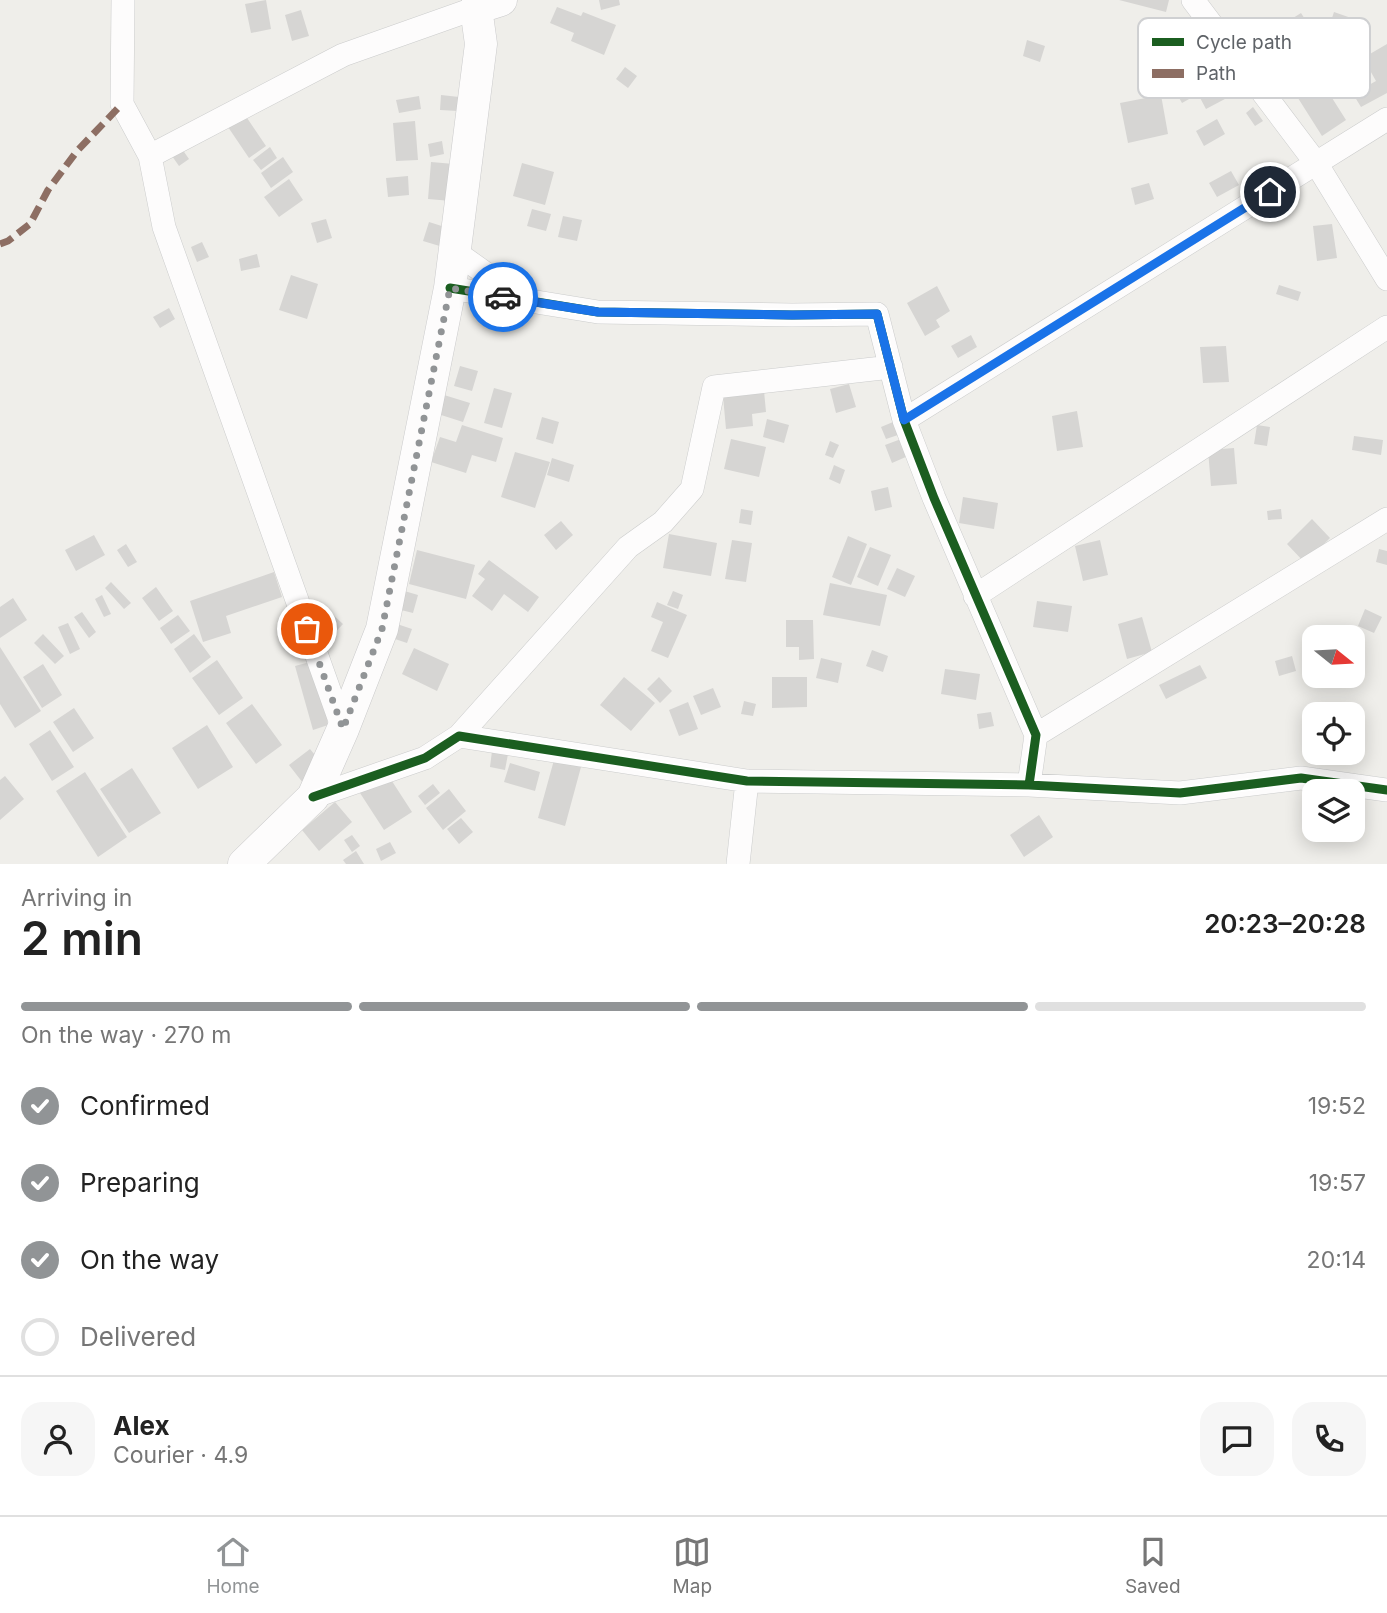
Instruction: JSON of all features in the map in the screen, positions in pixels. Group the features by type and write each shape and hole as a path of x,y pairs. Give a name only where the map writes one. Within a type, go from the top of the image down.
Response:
{"street":[{"path":"123,0 122,104 150,156 164,227 343,729"},
{"path":"1204,3 1214,18"},
{"path":"150,156 343,55 488,4 450,288 382,629 313,797 244,864"},
{"path":"1270,98 1316,163 1387,279"},
{"path":"904,420 1387,119"},
{"path":"454,251 524,300"},
{"path":"450,288 598,312 877,314 904,420 975,596 1036,735 1029,785"},
{"path":"975,596 1387,327"},
{"path":"313,797 425,758 459,736 628,547 663,522 692,489 714,387 891,368"},
{"path":"1036,735 1387,519"},
{"path":"459,736 747,781 1029,785 1180,793 1301,778 1387,790"},
{"path":"737,864 747,781"}],"building":[{"path":"266,0 271,29 251,33 245,4"},
{"path":"599,0 619,0 620,5 601,10"},
{"path":"1119,0 1169,0 1166,12"},
{"path":"557,7 581,16 583,12 616,25 604,55 571,41 574,33 550,23"},
{"path":"301,10 309,36 292,41 285,15"},
{"path":"1334,12 1351,18 1332,18"},
{"path":"1027,40 1045,46 1040,62 1023,56"},
{"path":"1387,44 1387,93 1361,107 1355,98 1370,98 1370,84 1376,81 1370,70 1370,54"},
{"path":"625,67 637,76 628,88 616,79"},
{"path":"441,95 459,97 458,111 440,110"},
{"path":"419,96 421,109 399,113 396,100"},
{"path":"1162,98 1168,134 1128,143 1120,103"},
{"path":"1200,98 1227,98 1206,109"},
{"path":"1298,98 1332,98 1346,120 1322,136"},
{"path":"1253,107 1263,121 1255,126 1246,113"},
{"path":"245,115 266,146 249,158 228,127"},
{"path":"1217,119 1225,134 1204,146 1196,131"},
{"path":"415,121 418,160 396,161 393,123"},
{"path":"442,141 444,154 430,157 428,144"},
{"path":"270,147 277,158 261,170 253,160"},
{"path":"182,149 189,159 179,166 172,156"},
{"path":"283,157 293,172 271,188 261,173"},
{"path":"431,162 454,164 451,201 428,199"},
{"path":"522,163 554,172 545,205 513,196"},
{"path":"1231,171 1239,185 1217,197 1209,183"},
{"path":"408,176 409,195 388,197 386,178"},
{"path":"289,179 303,200 279,217 264,197"},
{"path":"1149,183 1154,199 1135,205 1131,188"},
{"path":"532,209 551,214 546,231 527,226"},
{"path":"563,216 582,220 577,241 558,237"},
{"path":"326,219 332,238 317,243 311,223"},
{"path":"429,222 448,228 443,247 423,241"},
{"path":"1332,224 1337,258 1317,261 1313,226"},
{"path":"202,242 209,257 197,262 191,247"},
{"path":"257,254 260,267 241,271 239,259"},
{"path":"291,275 318,284 307,319 279,310"},
{"path":"1279,285 1301,292 1298,301 1276,294"},
{"path":"937,286 950,311 936,320 940,327 925,336 907,303"},
{"path":"169,308 175,319 160,328 153,317"},
{"path":"971,335 977,347 958,358 951,346"},
{"path":"1226,346 1229,382 1203,383 1200,347"},
{"path":"460,366 478,371 472,391 454,386"},
{"path":"849,384 856,407 836,413 830,389"},
{"path":"494,388 512,393 502,428 484,423"},
{"path":"764,391 766,412 752,414 753,426 726,429 723,396"},
{"path":"444,395 470,403 463,422 438,414"},
{"path":"1077,411 1083,447 1057,451 1052,416"},
{"path":"542,417 559,422 553,444 536,439"},
{"path":"767,419 789,425 784,443 763,437"},
{"path":"893,422 898,435 886,439 881,427"},
{"path":"462,425 503,438 496,462 472,455 466,473 431,462 440,437 456,442"},
{"path":"1257,425 1270,427 1267,446 1254,444"},
{"path":"1354,436 1383,440 1381,455 1352,450"},
{"path":"731,439 766,447 759,477 724,469"},
{"path":"901,439 908,456 892,463 885,445"},
{"path":"830,441 839,445 833,458 825,455"},
{"path":"1234,448 1237,484 1211,486 1208,450"},
{"path":"515,452 550,462 535,508 501,497"},
{"path":"552,458 574,465 569,482 547,475"},
{"path":"834,465 845,470 840,484 829,479"},
{"path":"888,487 892,507 875,511 871,491"},
{"path":"963,497 998,503 994,529 959,523"},
{"path":"741,509 753,511 751,525 739,523"},
{"path":"1281,509 1282,519 1268,520 1267,511"},
{"path":"1312,519 1330,538 1305,563 1287,544"},
{"path":"561,521 573,535 556,550 544,535"},
{"path":"669,534 717,543 711,576 663,568"},
{"path":"94,535 105,555 76,571 65,550"},
{"path":"848,536 867,544 851,585 832,577"},
{"path":"732,540 752,543 746,582 725,579"},
{"path":"1100,540 1108,575 1083,581 1075,546"},
{"path":"126,544 137,562 128,567 117,550"},
{"path":"870,547 891,555 878,586 857,577"},
{"path":"1379,549 1387,551 1387,565 1376,562"},
{"path":"417,550 475,565 466,599 409,584"},
{"path":"489,560 539,597 528,612 504,594 492,611 472,596 485,579 478,574"},
{"path":"897,568 915,576 905,597 887,589"},
{"path":"274,572 282,597 226,616 231,633 203,642 190,601"},
{"path":"111,582 131,603 124,609 105,588"},
{"path":"830,583 887,595 880,626 823,615"},
{"path":"156,587 173,611 159,621 142,598"},
{"path":"401,590 418,595 413,613 397,609"},
{"path":"673,591 683,595 678,609 667,605"},
{"path":"102,595 111,614 104,617 95,599"},
{"path":"13,598 27,620 0,638 0,607"},
{"path":"1037,601 1072,606 1068,632 1033,627"},
{"path":"657,602 687,615 668,658 651,651 663,622 651,617"},
{"path":"1365,609 1382,617 1374,633 1365,629 1365,625 1358,625"},
{"path":"329,611 343,624 326,642 312,629"},
{"path":"82,612 96,632 89,638 74,617"},
{"path":"178,615 190,631 171,644 160,628"},
{"path":"1142,617 1152,652 1127,659 1118,624"},
{"path":"786,620 813,620 814,659 799,660 799,647 786,647"},
{"path":"391,622 412,629 407,643 386,636"},
{"path":"68,623 80,649 70,654 58,627"},
{"path":"43,634 64,656 55,664 34,643"},
{"path":"194,634 211,657 190,673 174,649"},
{"path":"0,647 41,711 15,728 0,704"},
{"path":"414,648 449,664 437,691 402,674"},
{"path":"872,650 888,656 883,672 866,666"},
{"path":"1292,656 1296,671 1279,676 1275,661"},
{"path":"821,658 842,663 838,683 816,678"},
{"path":"217,660 243,698 219,715 192,678"},
{"path":"310,662 322,689 328,725 313,730 295,666"},
{"path":"43,664 62,695 42,708 23,677"},
{"path":"1200,665 1207,678 1166,699 1159,685"},
{"path":"945,669 980,674 976,700 941,694"},
{"path":"624,677 655,703 631,731 600,705"},
{"path":"659,677 672,691 660,703 647,689"},
{"path":"772,677 807,677 807,707 772,708"},
{"path":"713,688 721,707 701,715 693,696"},
{"path":"744,701 756,704 753,716 741,714"},
{"path":"688,702 698,729 679,736 669,710"},
{"path":"252,704 282,745 256,764 226,723"},
{"path":"74,708 94,738 73,752 53,722"},
{"path":"991,712 994,726 979,729 977,714"},
{"path":"207,725 233,767 198,789 172,748"},
{"path":"50,730 74,767 52,781 29,744"},
{"path":"310,749 324,766 303,783 289,765"},
{"path":"492,751 508,754 505,770 490,767"},
{"path":"554,760 581,767 565,826 538,818"},
{"path":"510,763 540,772 535,791 504,782"},
{"path":"132,768 161,813 129,833 100,789"},
{"path":"85,772 127,837 98,857 56,791"},
{"path":"388,775 412,812 384,830 360,793"},
{"path":"5,776 24,799 0,820 0,780"},
{"path":"433,784 440,793 425,805 418,796"},
{"path":"449,789 466,811 443,830 426,808"},
{"path":"335,802 352,822 319,851 302,830"},
{"path":"1039,815 1053,837 1024,857 1010,835"},
{"path":"461,818 473,832 459,844 447,829"},
{"path":"352,835 360,846 352,852 344,840"},
{"path":"390,842 396,853 381,861 376,849"},
{"path":"356,851 364,864 346,864 343,860"}],"marked path":[{"path":"0,244 30,224 48,190 77,151 122,104"}],"cycle path":[{"path":"450,288 598,312 877,314 904,420 934,498 1036,735 1029,785"},
{"path":"313,797 425,758 459,736 747,781 1029,785 1180,793 1301,778 1387,790"}],"way so far":[{"path":"307,629 343,729 382,629 450,288 503,297"}],"route":[{"path":"503,297 598,312 877,314 904,420 1270,192"}]}
